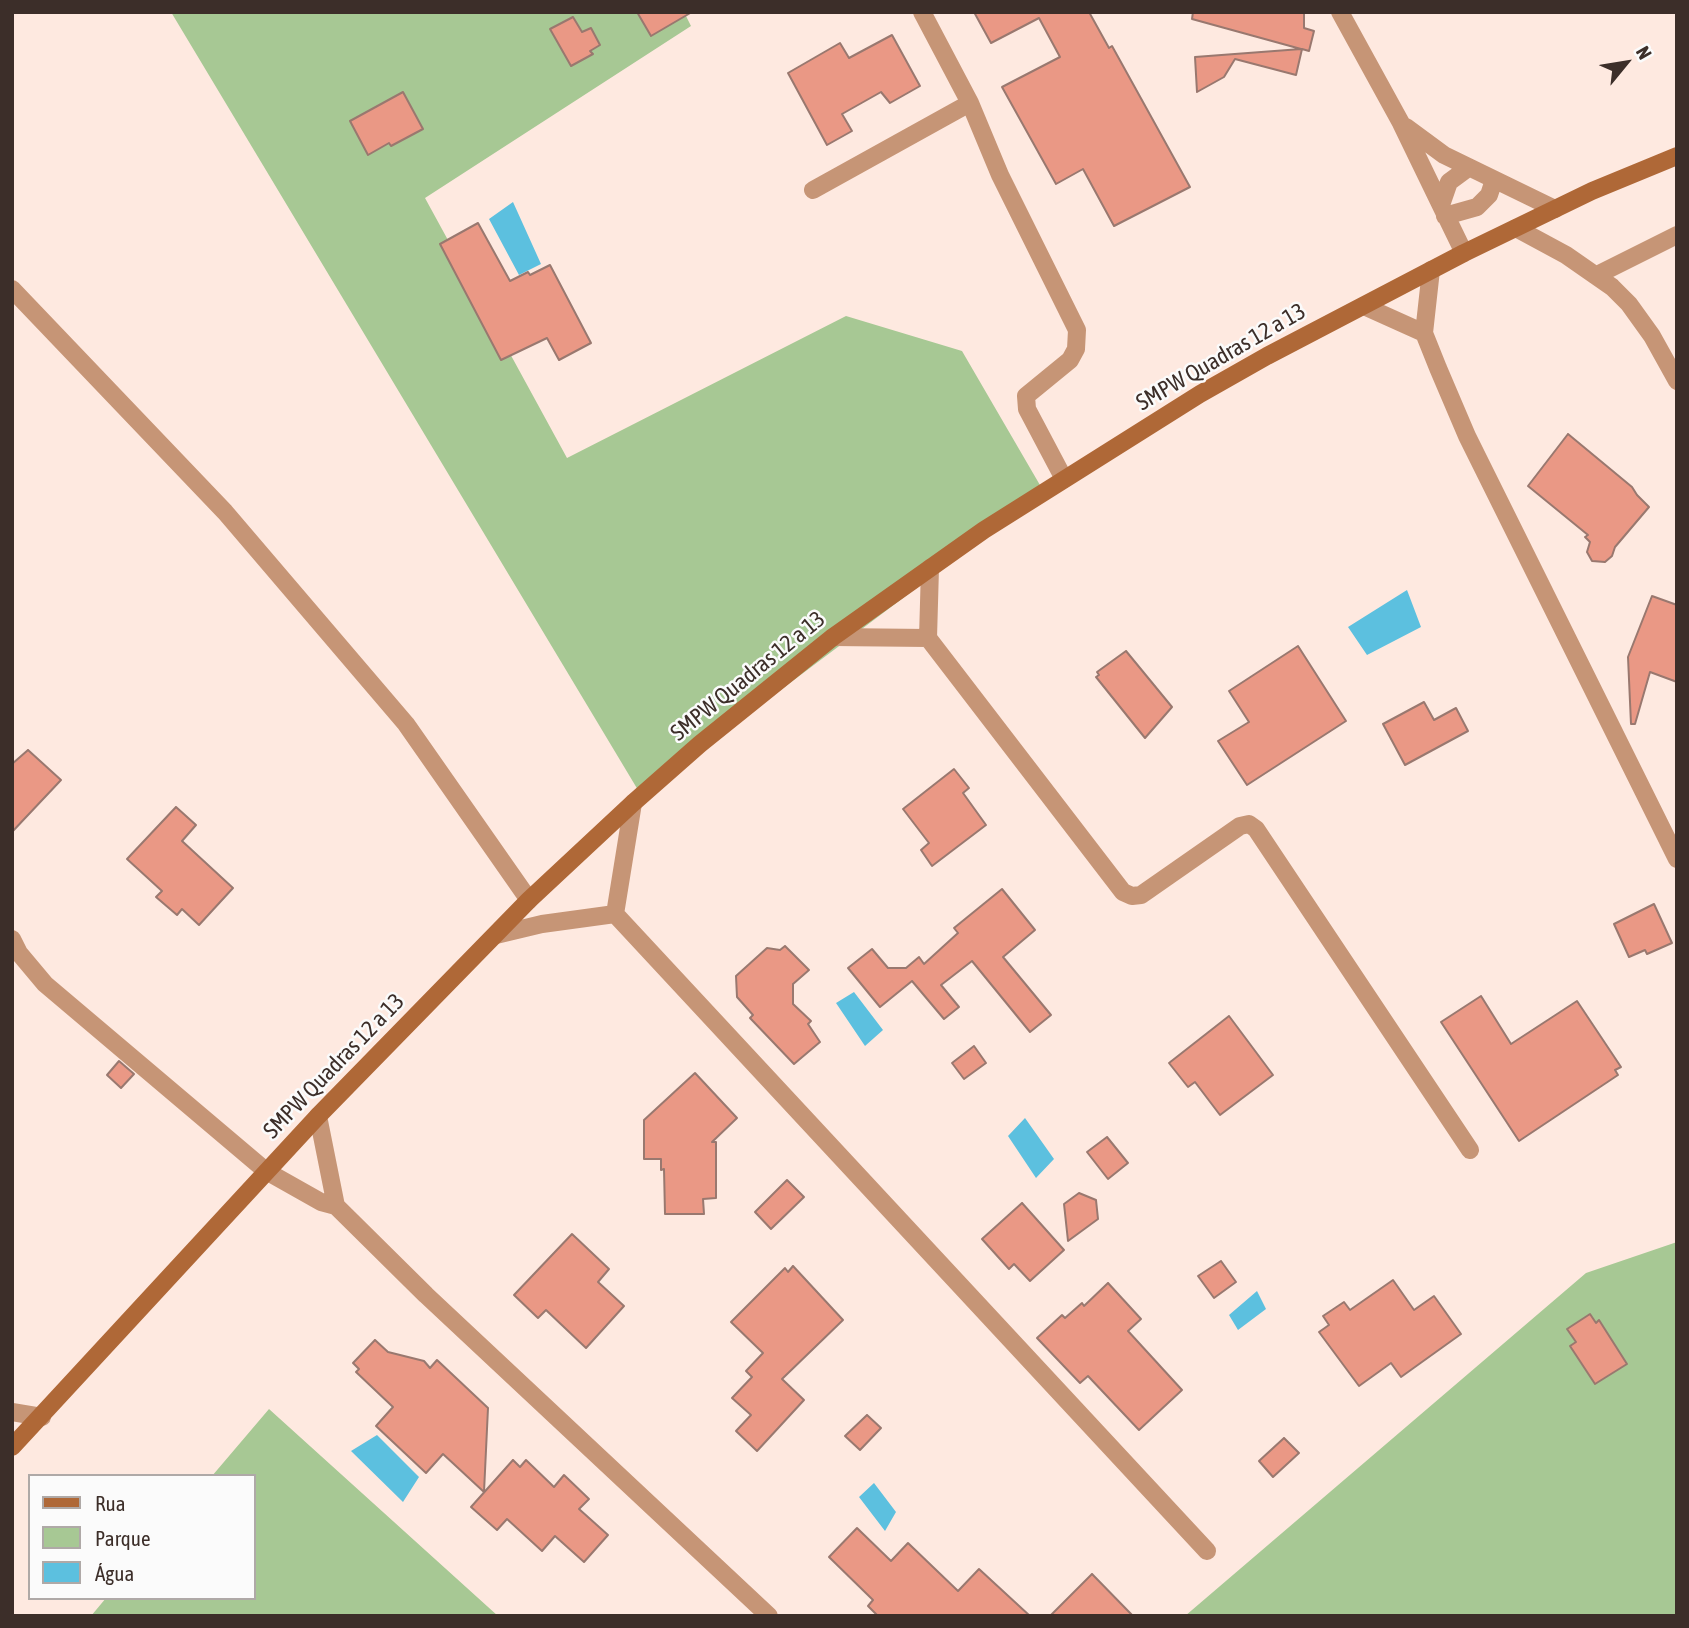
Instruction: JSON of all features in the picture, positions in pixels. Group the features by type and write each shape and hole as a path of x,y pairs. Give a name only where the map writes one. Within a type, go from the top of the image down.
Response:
{"street":[{"path":"922,12 970,103 1000,175 1077,330 1076,349 1070,360 1026,396 1027,409 1064,479"},
{"path":"1340,12 1401,122 1465,253"},
{"path":"813,190 970,103"},
{"path":"1401,122 1430,146 1555,209"},
{"name":"SMPW Quadras 12 a 13","path":"12,1447 318,1115 529,900 700,744 833,637 984,530 1200,394 1465,253 1555,209 1677,156"},
{"path":"1443,210 1449,182 1468,167"},
{"path":"1443,210 1471,210 1483,203 1494,180"},
{"path":"1516,228 1566,255 1612,287 1635,312 1677,381"},
{"path":"1597,275 1677,236"},
{"path":"1431,270 1424,333 1467,436 1677,859"},
{"path":"12,289 225,512 406,724 529,900"},
{"path":"1364,306 1424,333"},
{"path":"930,568 928,638 1123,892 1132,896 1151,891 1240,826 1249,824 1256,829 1470,1150"},
{"path":"833,637 928,638"},
{"path":"615,914 633,803"},
{"path":"496,935 542,924 615,914"},
{"path":"615,914 1207,1551"},
{"path":"12,939 19,953 45,984 266,1171 321,1202 336,1206 426,1295 769,1616"},
{"path":"318,1115 336,1206"},
{"path":"12,1412 42,1417"}],"green space":[{"path":"171,12 684,12 691,26 425,198 567,458 846,316 962,351 1044,492 641,795"},
{"path":"1677,1242 1677,1616 1185,1616 1586,1273"},
{"path":"269,1409 498,1616 91,1616 104,1600 256,1600 256,1474 214,1474"}],"water":[{"path":"513,202 541,264 519,275 489,219"},
{"path":"1407,590 1421,627 1367,655 1348,627"},
{"path":"854,992 883,1030 865,1046 836,1003"},
{"path":"1025,1118 1054,1159 1036,1178 1008,1136"},
{"path":"1257,1291 1266,1309 1238,1330 1229,1315"},
{"path":"377,1435 419,1477 403,1502 351,1451"},
{"path":"874,1483 896,1512 885,1531 859,1497"}],"building":[{"path":"637,12 692,12 651,36"},
{"path":"974,12 1089,12 1109,48 1112,46 1190,187 1114,226 1083,169 1056,184 1002,87 1060,57 1039,18 991,43"},
{"path":"1193,12 1304,12 1304,28 1314,31 1309,51 1302,49 1296,75 1235,59 1224,77 1197,92 1195,57 1301,49 1192,19"},
{"path":"573,17 582,32 591,28 600,45 590,51 593,54 571,66 550,29"},
{"path":"892,35 920,86 890,103 881,92 842,114 852,131 827,145 788,73 840,43 849,58"},
{"path":"403,92 423,129 368,155 350,121"},
{"path":"478,223 510,281 550,265 591,343 559,360 547,338 501,360 440,244"},
{"path":"1568,434 1632,487 1649,507 1605,562 1592,561 1587,552 1590,542 1585,537 1588,535 1528,486"},
{"path":"1652,596 1677,605 1677,682 1650,672 1635,724 1631,724 1628,657"},
{"path":"1298,646 1346,721 1247,785 1218,741 1249,722 1229,691"},
{"path":"1126,651 1172,707 1145,738 1096,677 1099,675 1097,672"},
{"path":"1424,702 1434,720 1456,708 1468,731 1405,765 1383,724"},
{"path":"28,750 61,780 12,832 12,764"},
{"path":"954,769 969,788 963,793 986,825 932,866 921,850 929,843 903,809"},
{"path":"176,807 196,825 182,841 233,888 199,925 182,909 177,915 156,897 162,891 127,859"},
{"path":"1002,889 1035,930 1003,957 1051,1015 1030,1032 972,961 941,985 959,1007 944,1019 912,981 880,1007 848,968 872,949 888,968 906,968 919,957 924,964 958,933 954,928"},
{"path":"1654,904 1672,943 1647,954 1645,950 1629,957 1614,924"},
{"path":"785,946 809,970 793,984 793,1004 811,1021 808,1024 820,1042 794,1064 750,1018 753,1015 737,997 736,976 767,948 780,950"},
{"path":"1481,996 1511,1044 1577,1001 1621,1067 1615,1070 1618,1075 1519,1141 1441,1022"},
{"path":"1229,1016 1273,1075 1220,1115 1195,1082 1188,1087 1169,1063"},
{"path":"974,1046 986,1063 964,1079 952,1063"},
{"path":"119,1061 134,1074 121,1088 107,1075"},
{"path":"695,1073 737,1118 712,1142 716,1142 716,1198 703,1199 704,1214 665,1214 664,1169 661,1170 661,1159 644,1159 644,1120"},
{"path":"1107,1137 1128,1163 1108,1179 1087,1152"},
{"path":"787,1180 804,1197 771,1229 755,1212"},
{"path":"1079,1193 1096,1200 1098,1219 1068,1241 1064,1204"},
{"path":"1022,1203 1064,1250 1030,1281 1014,1264 1009,1269 982,1239"},
{"path":"572,1234 609,1269 598,1282 624,1306 586,1348 546,1310 538,1318 514,1295"},
{"path":"1221,1261 1236,1282 1214,1298 1198,1276"},
{"path":"793,1266 843,1320 782,1379 804,1400 757,1451 736,1431 751,1415 732,1398 752,1377 746,1371 763,1353 731,1322 785,1268 788,1272"},
{"path":"1393,1280 1414,1310 1434,1296 1461,1334 1401,1377 1391,1363 1359,1386 1319,1332 1329,1325 1323,1316 1344,1302 1350,1310"},
{"path":"1108,1283 1141,1319 1128,1331 1182,1390 1139,1430 1088,1376 1080,1383 1037,1338 1062,1315 1065,1318 1082,1303 1084,1306"},
{"path":"1590,1314 1596,1323 1599,1320 1627,1364 1595,1384 1570,1346 1576,1342 1567,1329"},
{"path":"375,1340 388,1352 424,1361 430,1368 437,1360 488,1408 484,1492 443,1454 426,1473 376,1426 393,1407 356,1372 359,1369 353,1363"},
{"path":"867,1415 881,1428 860,1450 845,1436"},
{"path":"1284,1438 1299,1453 1273,1477 1259,1461"},
{"path":"513,1460 520,1467 526,1460 554,1487 564,1475 589,1499 579,1509 608,1535 584,1562 555,1536 542,1551 507,1519 497,1530 471,1507"},
{"path":"857,1528 891,1561 908,1543 958,1591 979,1569 1030,1616 878,1616 868,1606 873,1600 829,1557"},
{"path":"1092,1574 1133,1616 1050,1616"}]}
